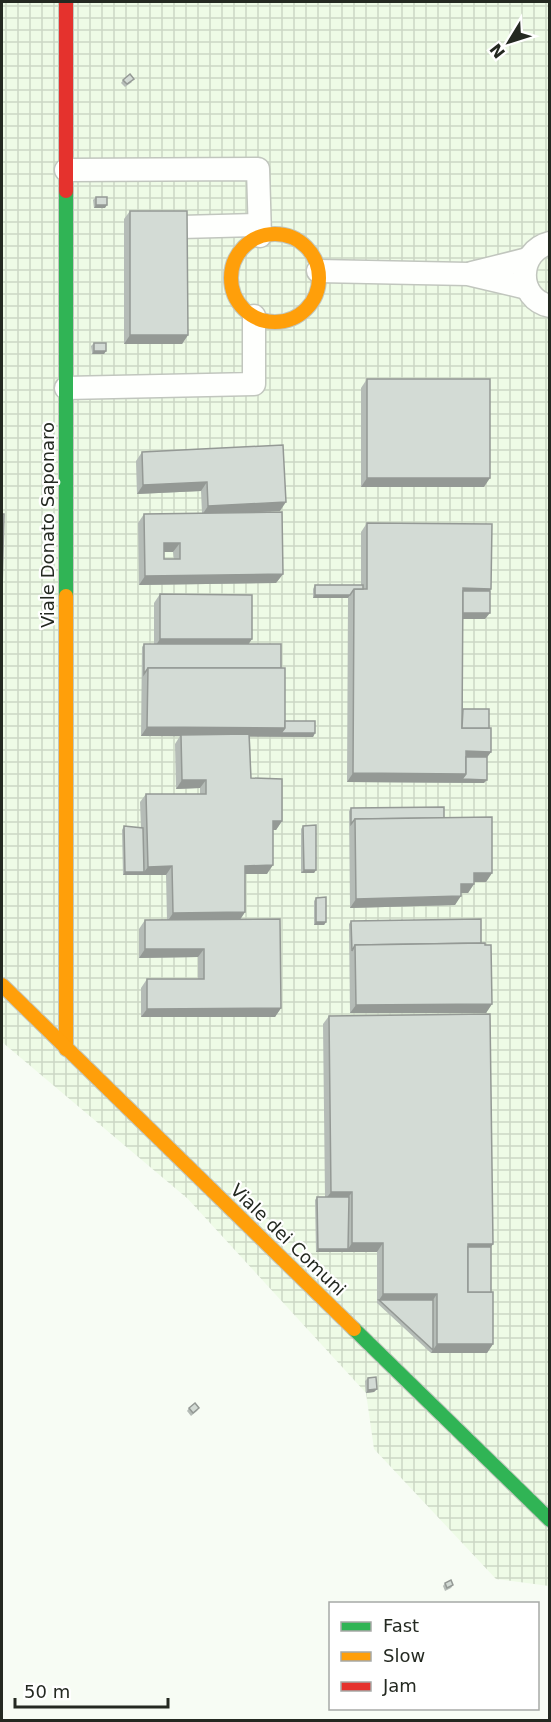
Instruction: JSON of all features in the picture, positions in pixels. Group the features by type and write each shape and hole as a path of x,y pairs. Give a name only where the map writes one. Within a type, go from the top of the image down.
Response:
{"street":[{"name":"Viale Donato Saponaro","path":"66,2 66,1049"},
{"path":"66,170 258,169 260,230 238,254 231,275 235,296 243,308 254,316 268,321 282,321 306,309 314,298 318,285 315,259 297,240 260,230 181,227"},
{"path":"468,274 528,259 547,243 549,222"},
{"path":"528,259 525,268 527,288 531,296 548,310"},
{"path":"318,271 468,274 527,288"},
{"path":"66,388 254,384 254,316"},
{"name":"Viale dei Comuni","path":"2,985 549,1520"}],"shaded area":[{"path":"2,2 549,2 549,1586 496,1579 374,1449 366,1393 188,1199 2,1042"}],"building":[{"path":"130,74 134,79 127,84 123,80"},
{"path":"96,197 107,197 107,205 96,205"},
{"path":"130,211 187,211 188,335 130,335"},
{"path":"94,343 106,343 106,351 94,351"},
{"path":"367,379 490,379 490,478 367,478"},
{"path":"283,445 286,502 208,506 207,482 143,485 142,452"},
{"path":"282,512 283,574 145,576 144,514","holes":["164,543 180,543 180,559 164,559"]},
{"path":"2,514 4,514 2,591"},
{"path":"367,523 492,524 491,589 463,588 462,728 491,728 491,752 466,751 466,774 353,773 354,589 367,589"},
{"path":"315,585 363,585 363,589 354,589 350,595 315,595"},
{"path":"463,591 490,591 490,613 463,613"},
{"path":"160,594 252,595 252,639 160,639"},
{"path":"144,644 281,644 281,668 148,668 144,674"},
{"path":"148,668 285,668 285,728 147,727"},
{"path":"463,709 489,709 489,728 462,728"},
{"path":"285,721 315,721 315,733 281,733 285,728"},
{"path":"249,734 251,778 282,779 282,821 273,821 273,865 245,866 245,912 173,913 172,866 148,867 146,794 206,794 206,780 182,780 181,735"},
{"path":"466,757 487,757 487,780 462,779 466,774"},
{"path":"444,807 444,818 355,819 351,824 351,808"},
{"path":"492,817 492,873 474,873 474,884 461,884 461,896 356,899 355,819"},
{"path":"316,825 316,870 304,870 303,826"},
{"path":"124,826 143,828 144,872 125,872"},
{"path":"326,897 326,922 316,922 316,898"},
{"path":"280,919 281,1008 147,1009 147,979 204,979 204,949 145,949 145,920"},
{"path":"481,919 481,943 355,945 352,951 351,921"},
{"path":"485,943 485,945 491,945 492,1004 356,1005 355,945"},
{"path":"490,1014 493,1244 468,1244 468,1292 493,1292 493,1344 437,1344 437,1294 383,1294 383,1243 352,1243 352,1192 331,1192 329,1016"},
{"path":"317,1197 349,1197 348,1249 318,1249"},
{"path":"468,1247 491,1247 491,1292 468,1292"},
{"path":"379,1300 433,1300 433,1350"},
{"path":"376,1377 377,1389 368,1390 368,1378"},
{"path":"195,1403 199,1408 193,1413 189,1408"},
{"path":"451,1580 453,1585 447,1588 445,1583"}],"traffic: fast":[{"path":"66,191 66,596"},
{"path":"354,1329 550,1520"}],"traffic: slow":[{"path":"275,234 292,238 306,247 315,261 319,278 315,295 306,309 292,318 275,322 258,318 244,309 235,295 231,278 235,261 244,247 258,238 275,234"},
{"path":"66,596 66,1049"},
{"path":"2,985 354,1329"}],"traffic: jam":[{"path":"66,2 66,191"}]}
